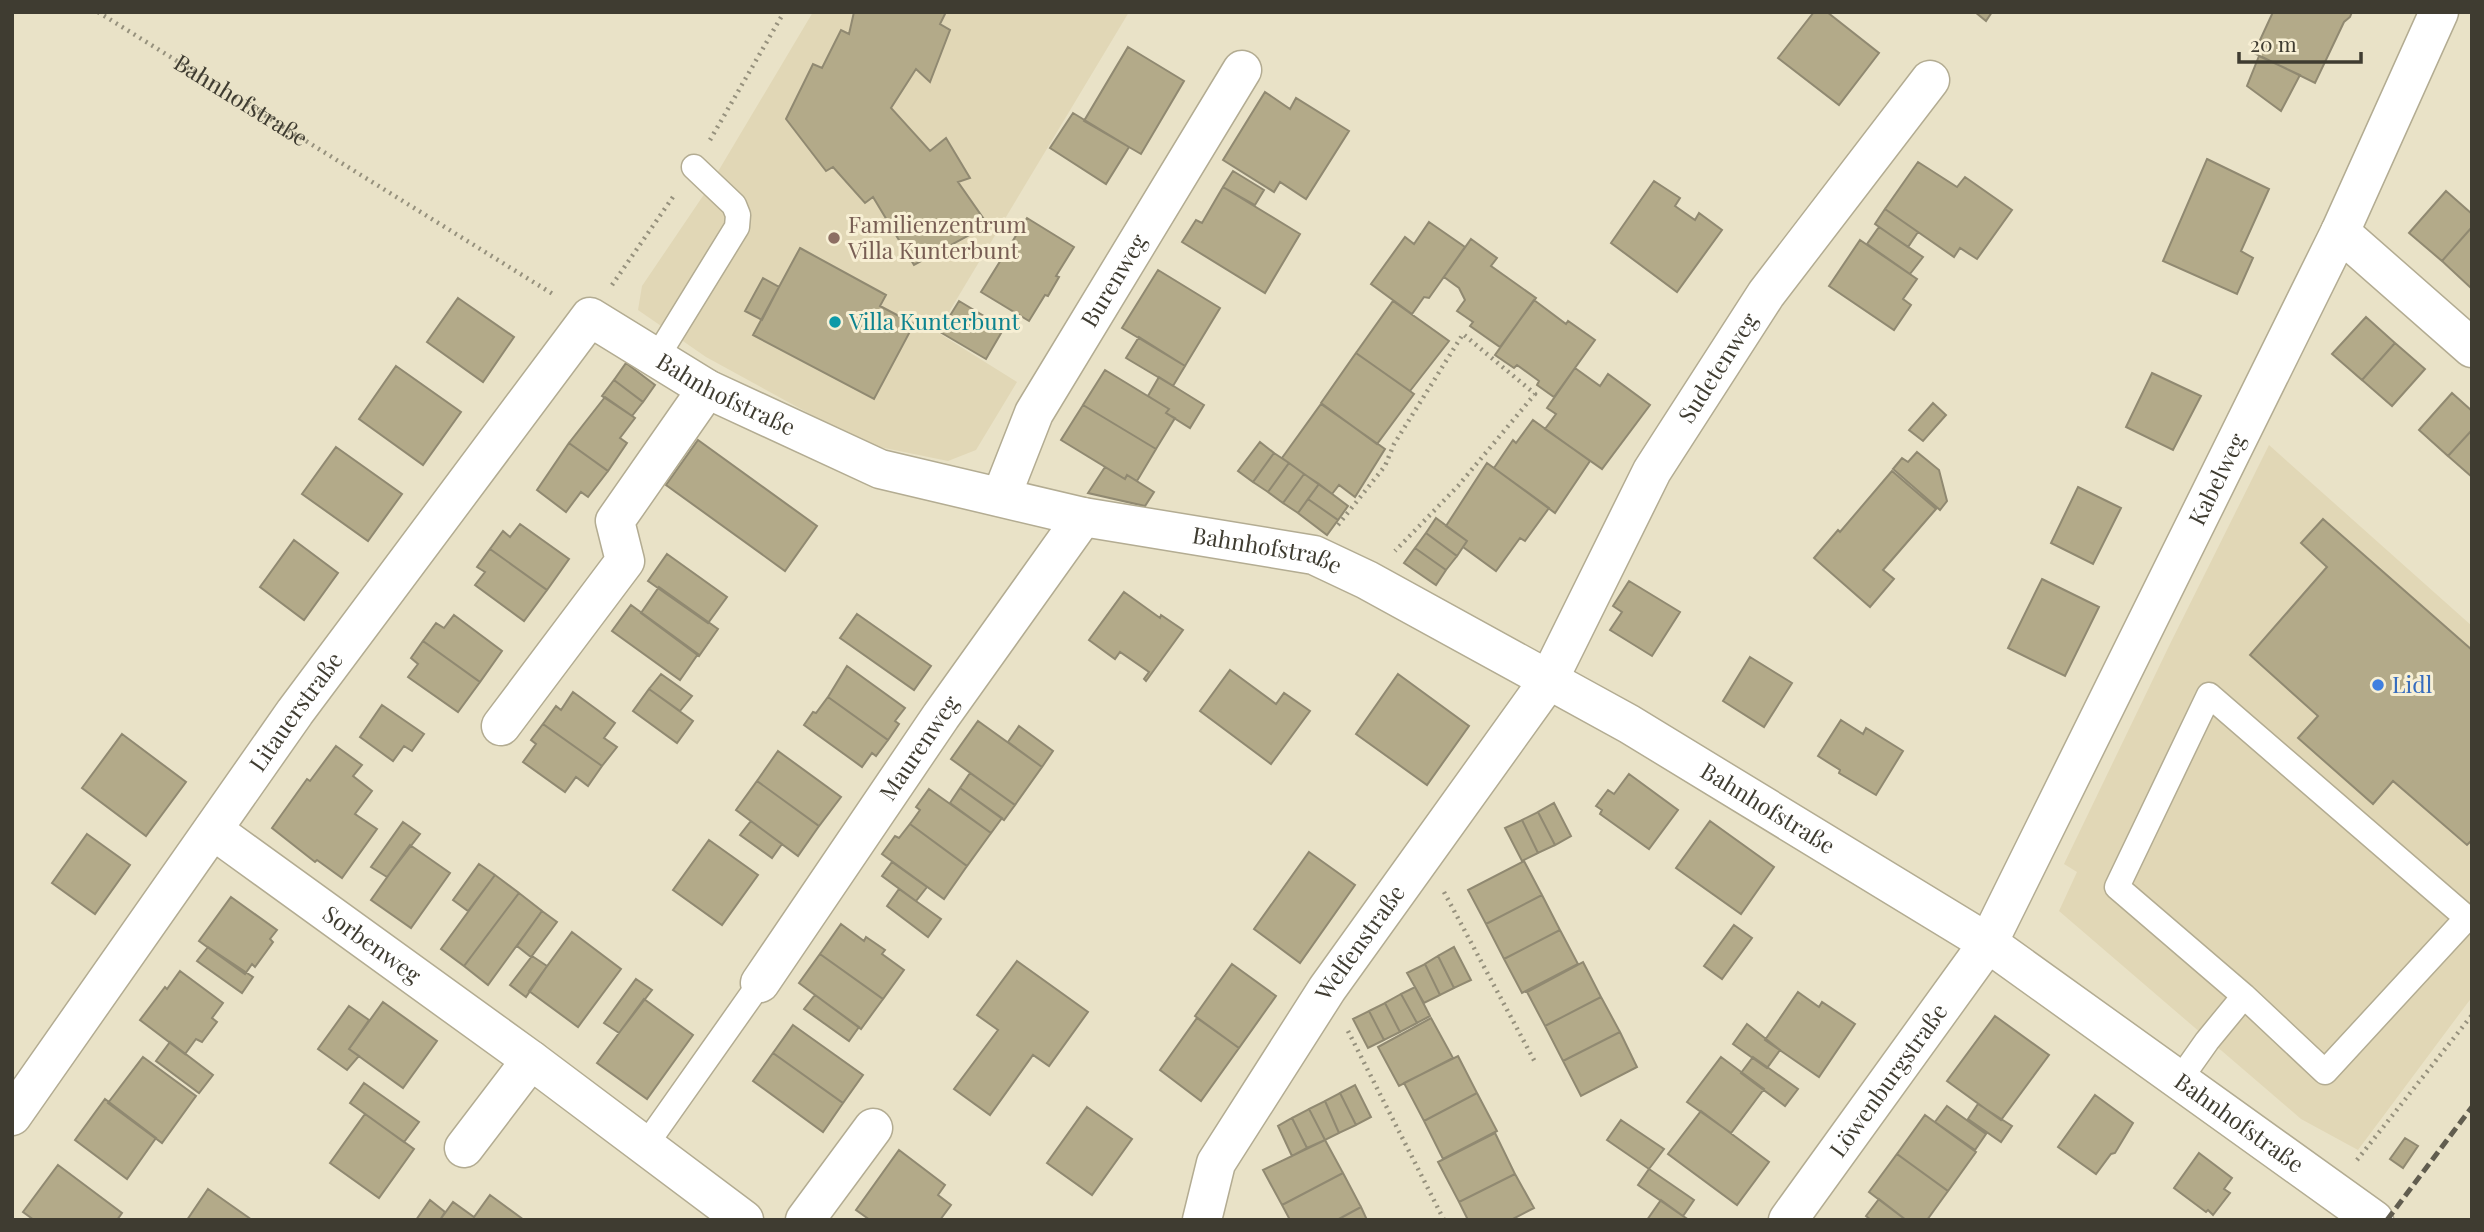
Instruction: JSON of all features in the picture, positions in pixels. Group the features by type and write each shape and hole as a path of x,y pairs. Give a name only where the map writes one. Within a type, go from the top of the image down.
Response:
{"street":[{"name":"Kabelweg","path":"1987,943 2340,232 2439,12"},
{"name":"Burenweg","path":"1001,497 1034,413 1242,70"},
{"name":"Sudetenweg","path":"1548,681 1651,471 1766,294 1930,80"},
{"path":"2340,232 2472,348"},
{"name":"Bahnhofstraße","path":"590,317 707,389 880,469 1083,517 1314,555 1367,580 1629,724 1987,943 2348,1208"},
{"name":"Litauerstraße","path":"12,1116 295,712 590,317"},
{"path":"501,726 625,561 615,521 707,389"},
{"name":"Maurenweg","path":"760,984 941,716 1083,517"},
{"name":"Welfenstraße","path":"1202,1220 1216,1163 1327,989 1548,681"},
{"name":"Sorbenweg","path":"213,830 531,1060 744,1220"},
{"name":"Löwenburgstraße","path":"1788,1220 1987,943"},
{"path":"464,1148 531,1060"},
{"path":"805,1220 873,1128"}],"lane":[{"path":"657,357 737,227 738,215 734,205 694,167"},
{"path":"2209,695 2468,918 2325,1072 2244,996 2117,887 2209,695"},
{"path":"645,1146 760,984"},
{"path":"2178,1082 2244,996"}],"path":[{"name":"Bahnhofstraße","path":"99,12 590,317"},
{"path":"1314,555 1385,466 1394,444 1463,334 1535,394 1458,486 1367,580"},
{"path":"1424,854 1535,1062"},
{"path":"1327,989 1444,1220"},
{"path":"2348,1208 2472,1015"}],"shaded area":[{"name":"Familienzentrum Villa Kunterbunt","path":"813,12 1129,12 937,332 1017,382 976,450 948,461 865,444 706,357 638,310 642,286 707,190"},
{"path":"2269,445 2472,626 2472,997 2358,1150 2301,1119 2059,911 2077,872 2064,864"}],"building":[{"path":"854,12 946,12 940,24 950,30 930,82 916,69 891,108 930,151 946,138 970,178 958,182 988,225 914,265 873,197 865,203 833,167 826,171 786,119 813,64 822,68 841,30 849,34"},
{"path":"1814,12 1827,12 1879,53 1839,105 1778,58"},
{"path":"1975,12 1992,12 1986,21"},
{"path":"2273,12 2352,12 2344,22 2315,83 2254,53"},
{"path":"1128,47 1184,81 1141,154 1084,121"},
{"path":"2259,56 2300,75 2281,111 2247,86"},
{"path":"1265,92 1290,109 1296,98 1349,131 1306,199 1280,182 1274,192 1223,160"},
{"path":"1073,113 1129,147 1106,184 1050,148"},
{"path":"2207,159 2269,189 2241,251 2253,258 2237,294 2163,261"},
{"path":"1918,162 1957,187 1965,177 2012,210 1977,259 1960,248 1954,257 1885,209"},
{"path":"1233,171 1264,190 1255,205 1223,187"},
{"path":"1654,181 1680,198 1675,206 1695,220 1699,213 1722,230 1677,292 1611,243"},
{"path":"1223,187 1300,234 1265,293 1182,242 1196,220 1202,223"},
{"path":"2446,191 2472,214 2472,227 2442,261 2409,233"},
{"path":"1885,209 1918,232 1908,247 1875,224"},
{"path":"1027,218 1074,247 1056,276 1059,277 1048,296 1045,295 1029,321 981,292"},
{"path":"1429,222 1465,247 1429,298 1424,297 1412,314 1371,284 1405,237 1414,244"},
{"path":"1879,227 1923,257 1910,274 1867,244"},
{"path":"2472,227 2472,289 2442,261"},
{"path":"1471,239 1497,258 1491,266 1536,298 1500,347 1470,326 1473,322 1457,311 1465,300 1459,288 1444,277"},
{"path":"1860,240 1917,279 1903,299 1911,305 1894,330 1829,286"},
{"name":"Villa Kunterbunt","path":"800,248 886,295 880,306 914,324 874,399 753,335"},
{"path":"1158,270 1220,308 1185,366 1122,328"},
{"path":"763,278 779,287 762,320 745,311"},
{"path":"458,298 514,337 483,382 427,342"},
{"path":"1534,300 1566,324 1568,321 1595,340 1554,397 1537,385 1539,381 1517,365 1514,368 1495,355"},
{"path":"959,301 1004,328 986,359 940,332"},
{"path":"1393,301 1449,341 1410,391 1356,353"},
{"path":"2366,317 2395,343 2362,380 2332,354"},
{"path":"1139,337 1185,366 1173,386 1126,358"},
{"path":"2395,343 2425,369 2392,406 2362,380"},
{"path":"1356,353 1414,394 1377,444 1321,403"},
{"path":"626,363 655,385 643,402 614,380"},
{"path":"396,366 461,412 423,465 359,419"},
{"path":"1575,368 1600,386 1608,374 1650,405 1602,469 1545,429 1556,414 1547,408"},
{"path":"1105,370 1169,409 1166,413 1175,418 1156,449 1083,405"},
{"path":"2152,373 2201,396 2173,450 2126,427"},
{"path":"1159,377 1204,405 1190,428 1166,413 1169,409 1148,396"},
{"path":"614,380 643,402 632,416 602,396"},
{"path":"2452,393 2472,411 2472,430 2448,456 2419,430"},
{"path":"605,397 635,418 620,438 627,443 608,471 569,443"},
{"path":"1933,403 1946,415 1923,441 1909,430"},
{"path":"1321,404 1385,449 1355,497 1339,485 1332,494 1282,458"},
{"path":"1083,405 1156,449 1137,481 1127,475 1125,479 1061,440"},
{"path":"1533,420 1590,461 1555,513 1494,468 1513,440 1516,443"},
{"path":"2472,430 2472,477 2448,456"},
{"path":"698,440 817,526 785,571 666,485"},
{"path":"1260,442 1274,453 1253,482 1238,471"},
{"path":"569,443 608,471 588,497 581,492 566,512 537,490"},
{"path":"336,447 402,494 368,541 302,494"},
{"path":"1917,452 1939,470 1947,501 1940,510 1893,469 1902,458 1908,462"},
{"path":"1274,453 1289,463 1268,492 1253,482"},
{"path":"1289,463 1304,474 1283,503 1268,492"},
{"path":"1487,463 1549,508 1525,541 1520,538 1496,571 1463,547 1467,541 1446,526"},
{"path":"1105,467 1125,479 1127,475 1154,492 1145,506 1088,493"},
{"path":"1892,471 1936,509 1883,570 1894,579 1870,607 1814,558"},
{"path":"1304,474 1319,484 1298,513 1283,503"},
{"path":"1319,484 1348,506 1338,520 1308,499"},
{"path":"2078,487 2121,508 2093,564 2051,543"},
{"path":"1308,499 1338,520 1327,535 1298,513"},
{"path":"1436,518 1467,541 1457,556 1426,533"},
{"name":"Lidl","path":"2323,519 2472,650 2472,840 2467,845 2393,781 2373,804 2298,738 2318,716 2250,655 2327,567 2301,543"},
{"path":"520,524 569,559 547,590 490,549 503,531 510,537"},
{"path":"1426,533 1457,556 1446,570 1415,548"},
{"path":"294,540 338,573 304,620 260,587"},
{"path":"1415,548 1446,570 1436,585 1404,563"},
{"path":"490,549 547,590 524,621 475,585 485,572 477,567"},
{"path":"667,554 727,597 708,623 648,581"},
{"path":"2042,579 2099,607 2065,676 2008,648"},
{"path":"1629,581 1680,612 1652,656 1610,630 1622,612 1613,606"},
{"path":"659,587 718,629 699,656 641,613"},
{"path":"1124,592 1160,618 1161,615 1183,630 1146,681 1144,679 1149,672 1120,652 1115,659 1089,640"},
{"path":"631,605 698,654 680,680 612,631"},
{"path":"857,614 931,666 914,690 840,638"},
{"path":"454,615 502,651 480,682 423,641 436,623 444,628"},
{"path":"423,641 480,682 458,712 408,677 418,664 411,658"},
{"path":"1750,657 1792,683 1764,727 1723,701"},
{"path":"847,666 905,708 895,721 899,724 888,740 828,697"},
{"path":"1230,670 1276,704 1284,693 1310,711 1271,764 1200,711"},
{"path":"661,674 692,696 680,711 649,689"},
{"path":"1398,674 1469,726 1427,785 1356,734"},
{"path":"649,689 693,721 677,743 633,711"},
{"path":"573,692 615,723 604,738 617,747 602,766 543,724 556,706 561,710"},
{"path":"828,697 888,740 876,756 872,753 862,767 804,725"},
{"path":"382,705 424,734 412,751 404,746 393,761 360,737"},
{"path":"1841,720 1863,734 1866,728 1903,751 1876,795 1839,773 1840,770 1818,756"},
{"path":"978,721 1042,767 1015,805 951,759"},
{"path":"543,724 602,766 588,786 576,777 565,792 523,762 536,744 531,740"},
{"path":"1019,726 1053,751 1042,767 1008,742"},
{"path":"122,734 186,782 146,836 82,788"},
{"path":"336,746 362,765 353,776 372,791 355,814 377,829 342,878 317,860 315,862 272,828 307,779 310,781"},
{"path":"778,751 841,797 819,826 757,781"},
{"path":"970,773 1015,805 1004,820 960,788"},
{"path":"1629,774 1678,810 1649,849 1600,814 1602,810 1596,806 1608,790 1614,794"},
{"path":"757,781 819,826 798,856 736,810"},
{"path":"960,788 1002,818 991,833 950,803"},
{"path":"929,789 991,833 967,866 910,824 920,810 916,807"},
{"path":"1554,803 1571,836 1555,845 1538,812"},
{"path":"1538,812 1555,845 1538,853 1522,820"},
{"path":"1522,820 1538,853 1522,861 1505,828"},
{"path":"751,821 782,844 772,858 740,835"},
{"path":"1710,821 1774,867 1741,914 1676,868"},
{"path":"403,822 420,834 387,877 371,867"},
{"path":"910,824 967,866 944,899 882,854 895,836 899,838"},
{"path":"87,834 130,865 95,914 52,883"},
{"path":"709,840 758,875 722,925 673,890"},
{"path":"410,845 450,873 411,928 371,900"},
{"path":"1309,852 1355,885 1300,963 1254,929"},
{"path":"1524,861 1542,895 1486,924 1468,890"},
{"path":"892,862 927,887 916,901 882,876"},
{"path":"479,864 495,875 468,911 453,900"},
{"path":"495,875 519,893 464,966 441,949"},
{"path":"899,889 941,919 928,937 887,906"},
{"path":"519,893 542,911 488,985 464,966"},
{"path":"1542,895 1560,930 1504,959 1486,924"},
{"path":"231,897 277,930 270,939 273,942 255,967 252,964 245,974 199,941"},
{"path":"542,911 557,922 531,957 517,946"},
{"path":"841,924 864,941 866,937 885,950 882,954 904,970 883,999 820,954"},
{"path":"1734,925 1752,938 1722,979 1704,966"},
{"path":"1560,930 1578,964 1522,993 1504,959"},
{"path":"572,932 621,969 578,1027 529,991"},
{"path":"208,947 253,977 242,993 197,961"},
{"path":"1454,947 1471,980 1454,988 1438,956"},
{"path":"820,954 883,999 861,1029 799,983"},
{"path":"532,956 547,966 526,997 510,985"},
{"path":"1438,956 1454,988 1440,995 1425,964"},
{"path":"1017,961 1088,1012 1049,1066 1033,1055 990,1115 954,1089 998,1030 977,1015"},
{"path":"1583,962 1601,997 1545,1026 1527,992"},
{"path":"1232,964 1276,996 1239,1048 1195,1016"},
{"path":"1425,964 1440,995 1424,1003 1407,973"},
{"path":"180,971 223,1003 212,1018 217,1022 202,1042 196,1039 185,1054 140,1020"},
{"path":"636,979 652,990 619,1033 604,1023"},
{"path":"1415,987 1430,1016 1417,1023 1401,994"},
{"path":"1798,992 1819,1007 1822,1002 1855,1024 1819,1077 1765,1040"},
{"path":"1401,994 1417,1023 1400,1032 1385,1003"},
{"path":"815,995 859,1027 849,1041 804,1009"},
{"path":"1601,997 1620,1032 1563,1061 1545,1026"},
{"path":"644,999 693,1035 647,1099 597,1063"},
{"path":"383,1002 437,1041 403,1088 349,1049"},
{"path":"1385,1003 1400,1032 1384,1040 1369,1011"},
{"path":"349,1006 369,1020 349,1049 359,1056 347,1070 318,1049"},
{"path":"1369,1011 1384,1040 1368,1048 1353,1019"},
{"path":"1995,1016 2049,1055 2001,1120 1947,1081"},
{"path":"1197,1018 1239,1048 1201,1101 1160,1070"},
{"path":"1431,1018 1453,1058 1399,1086 1378,1047"},
{"path":"1747,1024 1780,1050 1767,1068 1733,1044"},
{"path":"793,1025 863,1075 843,1103 773,1053"},
{"path":"1620,1032 1637,1067 1581,1096 1563,1061"},
{"path":"170,1042 213,1075 199,1093 156,1061"},
{"path":"773,1053 843,1103 823,1132 753,1081"},
{"path":"1458,1056 1477,1093 1424,1121 1404,1083"},
{"path":"143,1057 196,1096 162,1143 108,1103"},
{"path":"1721,1057 1764,1089 1731,1133 1687,1102"},
{"path":"1753,1057 1798,1089 1785,1106 1741,1073"},
{"path":"364,1083 419,1122 404,1142 350,1103"},
{"path":"1355,1085 1371,1117 1356,1125 1340,1093"},
{"path":"1340,1093 1356,1125 1339,1133 1325,1101"},
{"path":"1477,1093 1497,1131 1443,1159 1424,1121"},
{"path":"2095,1095 2133,1123 2115,1153 2111,1154 2096,1174 2058,1147"},
{"path":"105,1099 156,1138 127,1179 75,1140"},
{"path":"1325,1101 1339,1133 1325,1140 1309,1109"},
{"path":"1978,1104 2012,1126 2001,1142 1968,1119"},
{"path":"1947,1106 1986,1134 1975,1150 1935,1122"},
{"path":"1087,1107 1132,1139 1092,1195 1047,1163"},
{"path":"1309,1109 1325,1140 1307,1148 1292,1118"},
{"path":"1701,1111 1769,1162 1737,1205 1668,1154"},
{"path":"365,1114 414,1149 379,1198 330,1163"},
{"path":"1925,1115 1976,1152 1948,1191 1897,1154"},
{"path":"1292,1118 1307,1148 1292,1156 1278,1126"},
{"path":"1621,1120 1664,1149 1649,1169 1607,1140"},
{"path":"1495,1133 1515,1174 1459,1202 1438,1162"},
{"path":"2405,1138 2418,1146 2403,1168 2390,1159"},
{"path":"1325,1140 1343,1173 1282,1205 1263,1170"},
{"path":"899,1150 945,1185 938,1195 951,1205 940,1220 870,1220 856,1210"},
{"path":"2199,1153 2232,1178 2224,1189 2230,1193 2213,1215 2174,1188"},
{"path":"1897,1154 1948,1191 1927,1220 1906,1220 1869,1192"},
{"path":"58,1165 122,1213 117,1220 34,1220 23,1212"},
{"path":"1649,1169 1694,1200 1683,1216 1638,1185"},
{"path":"1343,1173 1361,1207 1337,1220 1290,1220 1282,1205"},
{"path":"1515,1174 1534,1208 1511,1220 1468,1220 1459,1202"},
{"path":"208,1189 252,1220 187,1220"},
{"path":"490,1195 524,1220 440,1220 453,1202 474,1217"},
{"path":"1879,1199 1906,1220 1871,1220 1866,1216"},
{"path":"430,1200 445,1212 440,1220 416,1220"},
{"path":"1661,1200 1683,1216 1689,1220 1647,1220"},
{"path":"1361,1207 1367,1220 1337,1220"}],"railway":[{"path":"2387,1220 2472,1107"}],"place":[{"name":"Familienzentrum Villa Kunterbunt","path":"834,238"},
{"name":"Villa Kunterbunt","path":"835,322"},
{"name":"Lidl","path":"2378,685"}]}
